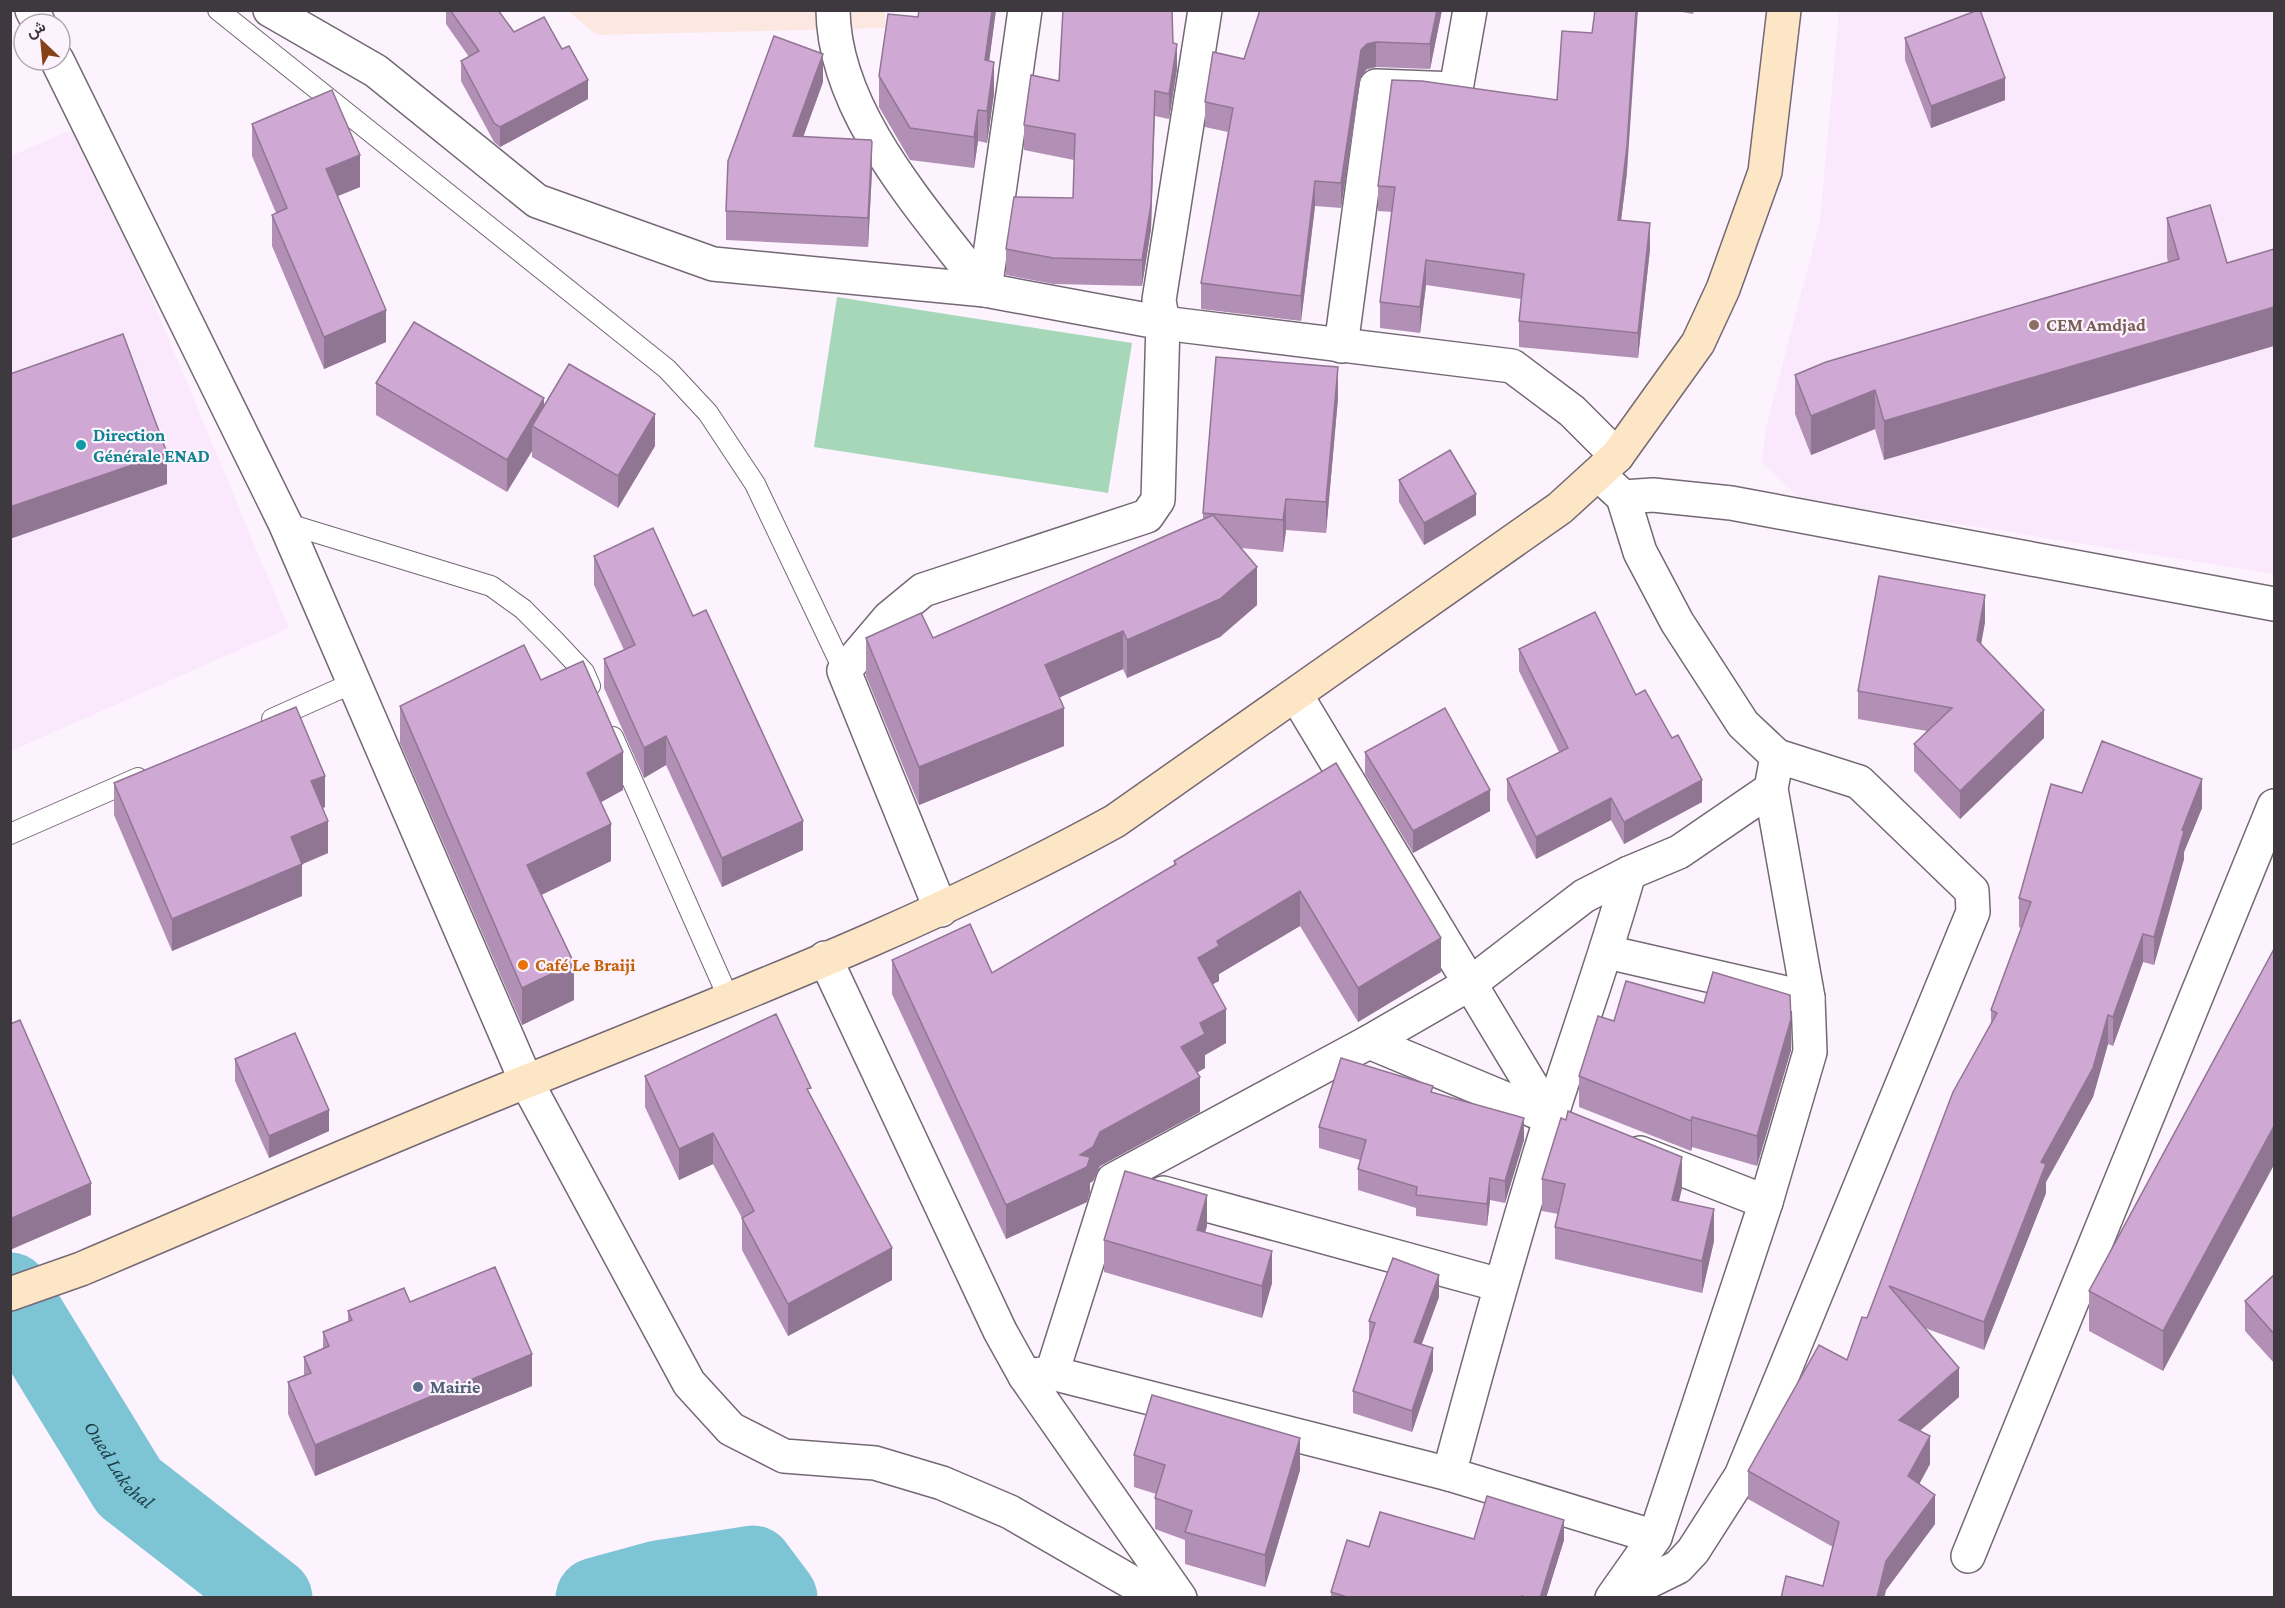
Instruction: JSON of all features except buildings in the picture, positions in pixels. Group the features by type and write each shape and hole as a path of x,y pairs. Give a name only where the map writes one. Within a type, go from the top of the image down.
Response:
{"main road":[{"path":"10,1294 81,1269 526,1081 729,999 941,910 1036,865 1115,821 1560,508 1607,465 1698,343 1749,221 1765,172 1784,10"}],"street":[{"path":"270,10 376,71 537,201 713,264 985,290 1163,323 1512,366 1572,411 1607,465 1623,497 1640,552 1677,622 1743,724 1777,756 1859,782 1972,891 1973,912 1740,1476 1694,1551 1678,1567 1613,1598"},
{"path":"833,10 834,37 843,69 880,153 985,290"},
{"path":"985,290 1025,10"},
{"path":"941,910 844,670 889,618 923,590 1147,516 1158,500 1163,323 1159,300 1205,10"},
{"path":"1341,346 1376,86 1456,88 1470,10"},
{"path":"63,72 285,522 526,1081 689,1383 731,1429 784,1456 875,1463 942,1483 1010,1512 1159,1598"},
{"path":"1623,497 1653,495 1731,503 2274,604"},
{"path":"1296,695 1551,1118"},
{"path":"1613,1598 1655,1537 1766,1202 1810,1052 1808,998 1771,789 1777,756"},
{"path":"1038,1375 1113,1179 1369,1042 1471,983 1584,896 1629,873 1679,852 1771,789"},
{"path":"1968,1556 2274,806"},
{"path":"1449,1474 1500,1285 1551,1118 1607,952 1629,873"},
{"path":"1607,952 1808,998"},
{"path":"825,958 995,1321 1038,1375 1180,1598"},
{"path":"1369,1042 1583,1130"},
{"path":"1615,1143 1766,1202"},
{"path":"1113,1179 1500,1285"},
{"path":"1038,1375 1449,1474 1655,1537"}],"lane":[{"path":"218,10 667,369 702,406 755,484 844,670"},
{"path":"285,522 491,586 523,609 584,672 729,999"},
{"path":"258,725 355,682"},
{"path":"10,834 150,772"}],"shaded area":[{"path":"568,11 885,11 885,28 597,35"},
{"name":"CEM Amdjad","path":"1839,11 2274,11 2274,574 1801,499 1762,463 1766,428 1820,221"},
{"path":"80,126 289,628 11,751 11,156"}],"green space":[{"path":"837,297 1132,343 1108,493 814,447"}],"waterway":[{"name":"Oued Lakehal","path":"10,1293 129,1487 272,1598"},
{"name":"Oued Lakehal","path":"596,1598 658,1581 753,1566 777,1598"}],"place":[{"name":"CEM Amdjad","path":"2034,325"},
{"name":"Direction Générale ENAD","path":"81,445"},
{"name":"Café Le Braiji","path":"523,965"},
{"name":"Mairie","path":"418,1387"}]}
